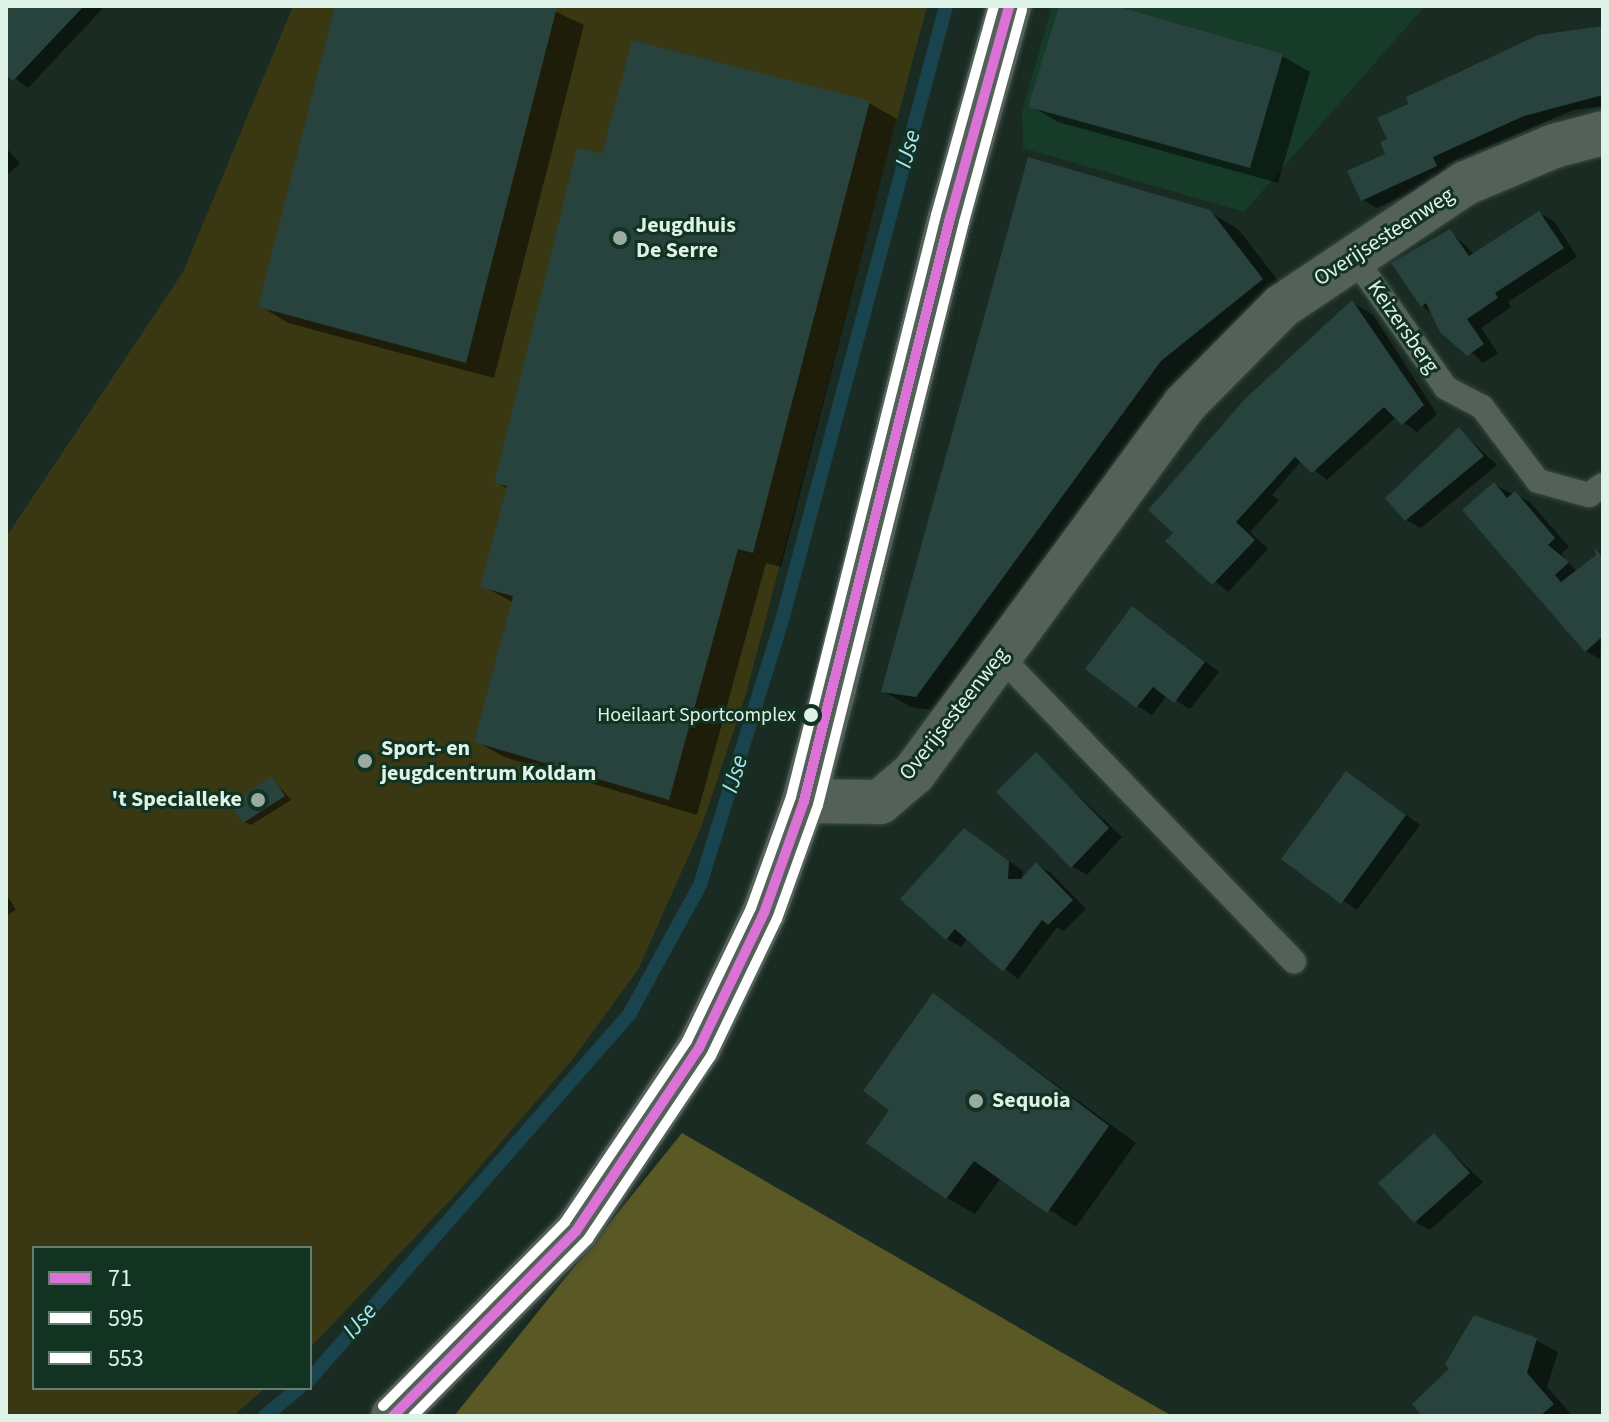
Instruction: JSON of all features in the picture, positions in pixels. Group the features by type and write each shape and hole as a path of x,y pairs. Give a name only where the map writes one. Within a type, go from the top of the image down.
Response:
{"main road":[{"path":"393,1416 576,1231 652,1124 699,1048 757,926 804,801 950,218 1009,6"},
{"name":"Overijsesteenweg","path":"804,801 880,802 914,773 1184,405 1282,306 1466,183 1554,146 1603,133"}],"lane":[{"name":"Keizersberg","path":"1353,256 1446,388 1482,407 1538,481 1589,495 1603,485"},
{"path":"1000,656 1294,962"}],"shaded area":[{"name":"Sport- en jeugdcentrum Koldam","path":"293,6 927,6 746,694 701,828 638,970 572,1060 458,1192 312,1346 312,1246 32,1246 32,1390 263,1390 233,1416 6,1416 6,537 183,272"},
{"path":"1052,6 1425,6 1244,212 1023,148 1022,111"},
{"path":"682,1133 1172,1416 454,1416"}],"building":[{"path":"6,6 84,6 13,81 6,75"},
{"path":"335,6 557,7 466,363 258,307"},
{"path":"1059,6 1116,6 1283,54 1250,168 1028,107"},
{"path":"1603,26 1603,95 1524,116 1433,157 1437,166 1361,201 1347,171 1385,154 1380,142 1387,139 1377,118 1408,104 1406,97 1538,35"},
{"name":"Sport- en jeugdcentrum Koldam","path":"632,40 870,101 753,553 738,549 669,800 474,742 513,596 480,587 507,486 494,483 577,148 602,154"},
{"path":"1028,157 1210,210 1263,279 1161,361 916,697 881,692"},
{"path":"1539,211 1564,248 1495,293 1498,298 1467,319 1484,344 1467,356 1440,332 1426,303 1421,307 1391,263 1450,229 1469,256"},
{"path":"1352,300 1424,405 1402,425 1384,407 1312,473 1295,457 1236,522 1255,540 1212,585 1165,541 1173,533 1148,510 1245,399"},
{"path":"1459,427 1484,456 1405,521 1385,498"},
{"path":"1494,482 1507,498 1515,491 1555,538 1548,545 1569,562 1555,575 1561,582 1596,555 1594,547 1603,558 1603,636 1585,652 1462,510"},
{"path":"1132,606 1205,662 1174,703 1153,687 1136,708 1085,669"},
{"path":"1036,752 1109,828 1071,868 996,792"},
{"path":"1346,771 1406,815 1341,904 1281,859"},
{"path":"272,776 285,796 243,823 230,804"},
{"path":"964,828 1009,861 1008,879 1021,879 1036,862 1073,900 1048,925 1042,920 1003,972 955,929 946,940 900,899"},
{"name":"Sequoia","path":"933,993 1109,1126 1047,1213 974,1161 946,1199 866,1143 889,1110 863,1091"},
{"path":"1434,1133 1470,1173 1414,1223 1378,1183"},
{"path":"1474,1315 1537,1338 1527,1373 1554,1404 1540,1416 1422,1416 1412,1404 1449,1369 1445,1364"}],"waterway":[{"name":"IJse","path":"312,1377 630,1013 700,885 781,624 946,6"},
{"name":"IJse","path":"265,1416 297,1390"}],"transit line":[{"name":"553","path":"383,1406 565,1222 687,1041 751,908 791,797 936,215 994,6"},
{"name":"71","path":"393,1416 576,1231 699,1048 764,913 804,801 950,218 1009,6"},
{"name":"595","path":"413,1416 588,1239 711,1056 777,919 818,805 964,222 1022,10"}],"place":[{"name":"Jeugdhuis De Serre","path":"620,238"},
{"name":"Hoeilaart Sportcomplex","path":"811,715"},
{"name":"Sport- en jeugdcentrum Koldam","path":"365,761"},
{"name":"'t Specialleke","path":"258,800"},
{"name":"Sequoia","path":"976,1101"}]}
